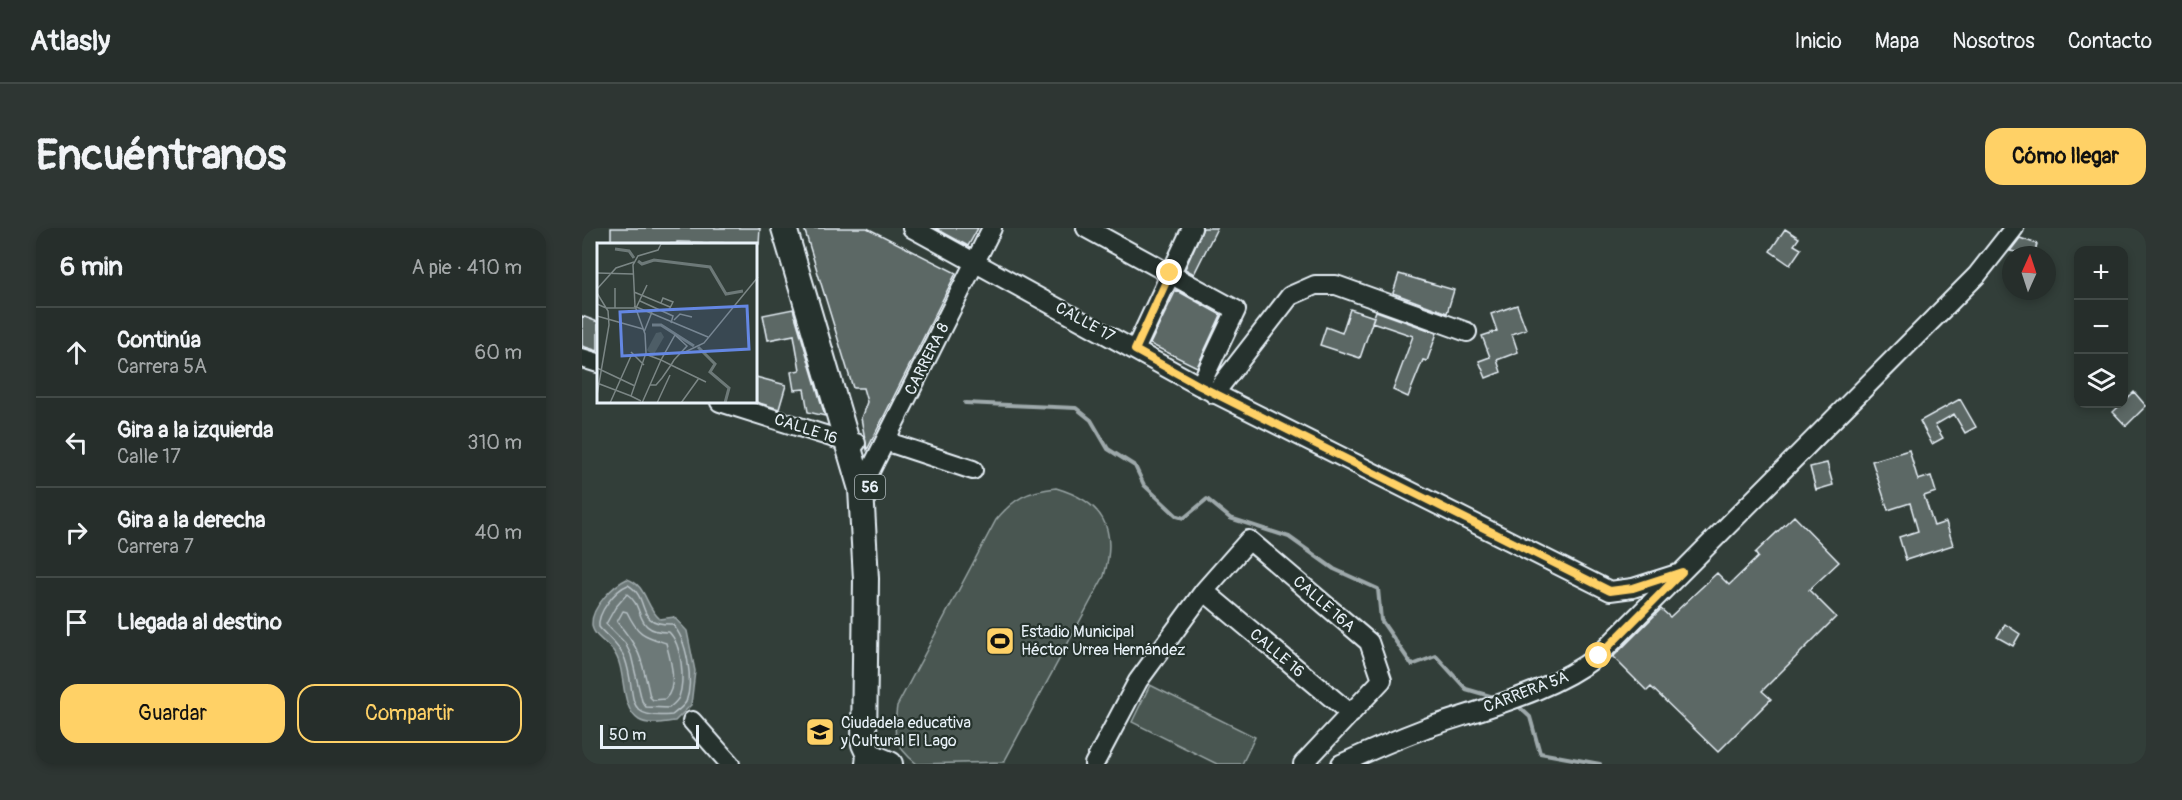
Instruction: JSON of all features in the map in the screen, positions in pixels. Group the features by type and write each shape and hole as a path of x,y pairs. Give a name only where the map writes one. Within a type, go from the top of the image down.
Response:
{"main road":[{"name":"56","path":"784,228 853,443"},
{"name":"56","path":"795,228 853,443 873,507 876,579 874,746 876,761"}],"street":[{"name":"CALLE 17","path":"912,228 1207,390 1610,591 1633,588 1682,572"},
{"name":"CARRERA 8","path":"864,482 992,228"},
{"path":"1086,228 1236,310 1207,390"},
{"path":"1135,350 1192,228"},
{"name":"CARRERA 5A","path":"1341,764 1415,733 1496,705 1578,671 1599,656 1977,275 2014,228"},
{"path":"1207,390 1290,296 1315,285 1336,285 1467,332"},
{"path":"582,358 597,363"},
{"name":"CALLE 16","path":"726,404 853,443"},
{"path":"885,441 973,470"},
{"name":"CALLE 16A","path":"1204,591 1249,540 1369,642 1382,680 1351,714"},
{"name":"CALLE 16","path":"1204,591 1351,714"},
{"path":"1094,764 1138,681 1204,591"},
{"path":"1303,764 1351,714"},
{"path":"692,721 730,764"}],"shaded area":[{"name":"Estadio Municipal Héctor Urrea Hernández","path":"1056,488 1085,501 1096,509 1103,519 1109,544 1104,576 1004,762 917,764 903,751 896,739 897,706 996,520 1009,506 1022,497 1037,491"},
{"path":"1150,685 1255,737 1242,764 1217,764 1132,722"}],"water":[{"path":"627,579 638,586 651,609 660,619 674,617 687,631 695,671 691,705 675,721 647,723 639,720 633,714 628,706 618,660 593,628 593,617 599,604 610,591"}],"building":[{"path":"611,228 760,228 759,244 611,243"},
{"path":"804,228 867,228 956,273 867,450 861,418 867,402 863,388 853,388"},
{"path":"935,228 978,228 968,246"},
{"path":"1203,228 1217,228 1194,274 1185,269"},
{"path":"1785,229 1799,238 1794,245 1801,249 1790,265 1770,251"},
{"path":"2020,238 2037,244 2036,246 2014,246"},
{"path":"1399,274 1454,290 1447,313 1393,293"},
{"path":"1176,290 1221,315 1197,367 1150,344"},
{"path":"1517,305 1526,329 1512,334 1518,352 1497,360 1501,372 1486,378 1479,361 1490,357 1482,336 1497,331 1491,314"},
{"path":"793,309 825,416 808,412 804,389 794,390 791,372 800,370 794,335 768,340 763,315"},
{"path":"1350,309 1374,317 1360,358 1320,345 1326,327 1342,333"},
{"path":"1376,311 1437,333 1427,361 1423,360 1408,397 1393,390 1413,336 1372,322"},
{"path":"582,316 597,322 597,351 582,346"},
{"path":"758,378 786,385 779,409 758,403"},
{"path":"2134,392 2146,406 2126,426 2113,412 2117,408 2128,408 2128,398"},
{"path":"1960,399 1976,427 1965,433 1954,414 1935,425 1943,438 1932,444 1920,421"},
{"path":"1909,450 1918,480 1931,476 1936,492 1924,496 1934,526 1946,522 1953,545 1906,560 1899,537 1918,531 1910,503 1888,510 1872,461"},
{"path":"1827,463 1833,485 1816,490 1810,467"},
{"path":"1794,516 1839,562 1809,590 1836,617 1762,691 1771,699 1718,752 1651,687 1647,691 1613,657 1661,609 1670,617 1717,573 1729,585 1758,557 1755,553"},
{"path":"2005,624 2020,634 2013,646 1997,637"}],"waterway":[{"path":"965,403 1076,408 1091,420 1108,449 1135,466 1144,485 1177,516 1184,518 1207,499 1230,518 1289,537 1334,569 1378,589 1381,620 1412,665 1436,656 1466,689 1497,698"},
{"path":"1516,704 1530,717 1540,753 1600,764"}],"place":[{"name":"Estadio Municipal Héctor Urrea Hernández","path":"1000,641"},
{"name":"Ciudadela educativa y Cultural El Lago","path":"820,732"}],"route":[{"path":"1170,273 1135,350 1200,386 1610,591 1633,588 1682,572 1599,656"}]}
